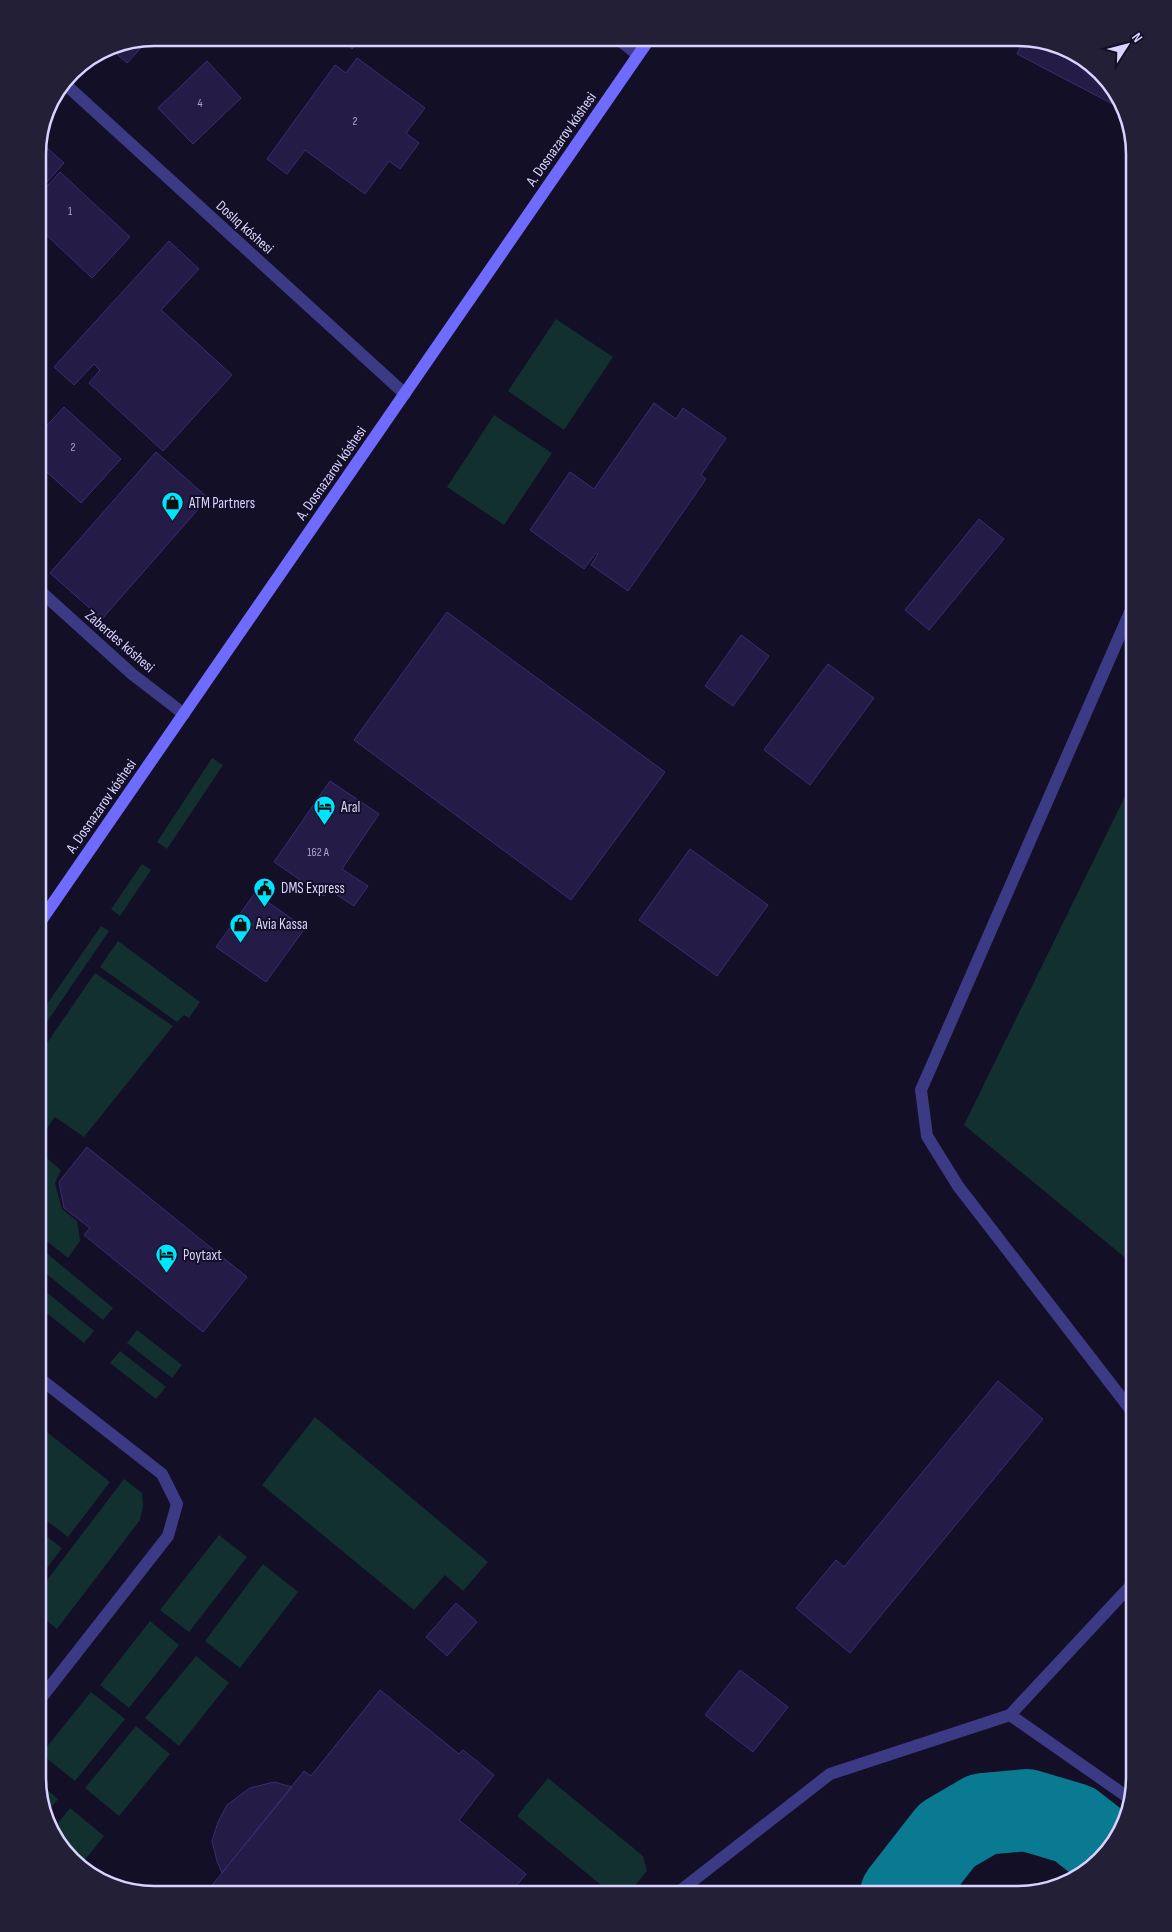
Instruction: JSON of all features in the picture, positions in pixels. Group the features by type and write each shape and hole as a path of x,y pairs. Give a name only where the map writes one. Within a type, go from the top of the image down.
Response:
{"main road":[{"name":"A. Dosnazarov kóshesi","path":"46,914 644,46"}],"street":[{"path":"627,46 638,55"},
{"name":"Doslıq kóshesi","path":"69,88 405,394"},
{"name":"Zaberdes kóshesi","path":"46,596 132,674 184,714"},
{"path":"1126,620 921,1090 927,1136 958,1186 1126,1404"},
{"path":"46,1383 162,1474 177,1504 168,1536 46,1692"},
{"path":"686,1886 830,1774 1010,1715 1126,1591"},
{"path":"1010,1715 1124,1795"}],"green space":[{"path":"556,319 613,357 564,430 508,391"},
{"path":"494,415 552,453 504,525 447,487"},
{"path":"212,758 223,765 167,849 157,842"},
{"path":"1126,794 1126,1258 964,1125"},
{"path":"142,864 151,870 120,916 111,909"},
{"path":"101,926 109,931 46,1023 46,1005"},
{"path":"118,941 200,1002 189,1018 184,1015 177,1022 100,967"},
{"path":"95,973 173,1026 84,1137 55,1117 46,1130 46,1044"},
{"path":"46,1158 61,1170 55,1183 62,1209 77,1221 80,1241 68,1258 46,1240"},
{"path":"46,1253 113,1308 103,1320 46,1274"},
{"path":"46,1292 94,1331 84,1343 46,1312"},
{"path":"137,1330 182,1365 172,1378 127,1343"},
{"path":"120,1351 166,1387 156,1399 110,1363"},
{"path":"315,1417 488,1562 463,1591 445,1575 414,1610 262,1485"},
{"path":"46,1431 110,1482 68,1537 46,1520"},
{"path":"124,1479 142,1493 143,1506 140,1520 57,1629 46,1620 46,1581"},
{"path":"219,1535 247,1557 189,1632 160,1610"},
{"path":"46,1536 62,1548 46,1569"},
{"path":"263,1564 298,1592 240,1668 205,1641"},
{"path":"150,1621 179,1645 129,1708 100,1685"},
{"path":"196,1656 229,1683 179,1746 145,1718"},
{"path":"91,1692 125,1719 75,1781 46,1758 46,1748"},
{"path":"136,1726 170,1754 119,1816 85,1788"},
{"path":"548,1778 643,1856 647,1871 635,1886 602,1886 517,1816"},
{"path":"47,1790 58,1799 51,1808"},
{"path":"70,1808 104,1836 85,1860 64,1838 57,1825"}],"building":[{"path":"1021,46 1025,46 1039,48 1066,57 1089,73 1108,94 1114,105 1017,54"},
{"path":"142,47 127,63 116,53"},
{"path":"357,58 425,108 406,133 419,143 400,169 389,161 365,194 305,150 287,174 267,159 335,65 346,73"},
{"path":"207,61 241,98 193,144 158,108"},
{"path":"46,147 64,163 46,183"},
{"path":"60,172 130,237 92,278 46,235 46,187"},
{"path":"169,241 199,269 161,310 232,375 163,451 89,383 100,370 94,364 74,385 54,367"},
{"path":"654,403 676,419 683,408 726,438 701,475 706,479 628,591 591,565 598,554 596,553 584,569 530,530 570,472 594,489"},
{"path":"64,407 121,459 81,503 46,471 46,426"},
{"path":"156,452 208,498 102,619 50,573"},
{"path":"979,519 1004,539 929,630 905,610"},
{"path":"447,612 665,772 571,900 354,740"},
{"path":"741,635 769,656 733,706 705,686"},
{"path":"828,664 874,698 810,785 764,750"},
{"path":"330,781 379,814 342,869 368,886 354,906 328,889 324,896 274,862"},
{"path":"690,849 768,905 717,976 639,920"},
{"path":"255,893 305,928 266,982 216,947"},
{"path":"87,1147 247,1277 203,1332 84,1235 90,1228 64,1208 59,1182"},
{"path":"998,1381 1043,1419 850,1653 796,1608 836,1560 844,1567"},
{"path":"456,1603 477,1622 447,1656 426,1637"},
{"path":"740,1670 788,1707 753,1752 705,1715"},
{"path":"380,1690 459,1754 463,1750 494,1775 459,1820 526,1874 516,1886 211,1886 304,1771 311,1776"},
{"path":"274,1782 292,1787 222,1873 212,1841 218,1822 227,1805 250,1788"}],"taxiway":[{"path":"907,1886 947,1835 983,1814 1027,1810 1074,1824 1102,1846"}],"place":[{"name":"ATM Partners","path":"173,522"},
{"name":"Aral","path":"325,826"},
{"name":"DMS Express","path":"265,907"},
{"name":"Avia Kassa","path":"240,943"},
{"name":"Poytaxt","path":"167,1274"}]}
